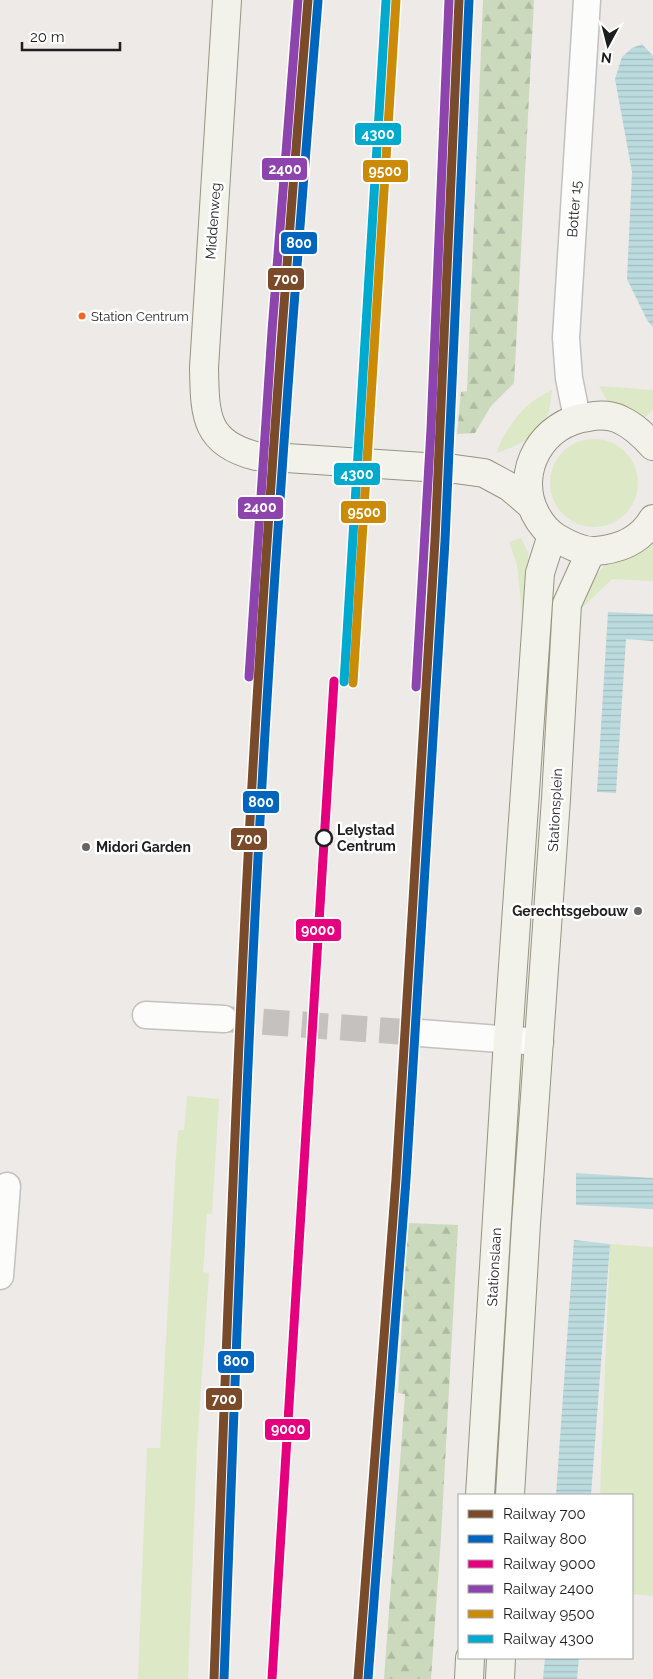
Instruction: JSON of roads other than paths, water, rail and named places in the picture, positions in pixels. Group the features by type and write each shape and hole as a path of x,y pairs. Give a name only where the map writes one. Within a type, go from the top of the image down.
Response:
{"main road":[{"name":"Middenweg","path":"227,0 204,368 204,405 209,425 220,437 240,452 256,456 455,469 484,473"},
{"path":"653,446 639,430 620,419 599,415 577,418 562,424 549,434 534,455 528,475 531,505 537,517 552,535 570,546 591,551 612,550 632,542 648,528 653,519"},
{"path":"484,473 534,455"},
{"path":"484,473 510,487 531,505"},
{"path":"508,1039 540,573 552,535"},
{"name":"Stationsplein","path":"540,1042 567,604 591,551"},
{"name":"Stationslaan","path":"480,1494 508,1039"},
{"path":"510,1494 525,1234 540,1042"},
{"path":"469,1679 470,1659"},
{"path":"500,1679 501,1659"}],"street":[{"name":"Botter 15","path":"577,418 569,378 566,338 587,0"},
{"path":"146,1015 224,1019"},
{"path":"420,1033 540,1042"},
{"path":"0,1276 7,1186"}],"water":[{"path":"642,44 653,56 653,327 647,320 627,279 632,172 615,79 622,57 632,48"},
{"path":"608,612 653,614 653,641 626,639 616,793 597,792"},
{"path":"576,1173 653,1178 653,1209 576,1205"},
{"path":"574,1240 610,1244 591,1494 556,1494"},
{"path":"545,1659 579,1659 577,1679 543,1679"}],"tunnel":[{"path":"224,1019 420,1033"}],"rail line":[{"name":"2400","path":"249,677 272,331 298,0"},
{"name":"700","path":"214,1679 233,1178 259,657 290,219 308,0"},
{"name":"9500","path":"353,683 396,0"},
{"name":"2400","path":"416,687 431,429 449,0"},
{"name":"700","path":"358,1679 396,1179 435,540 459,0"},
{"name":"800","path":"368,1679 406,1180 445,541 469,0"},
{"name":"800","path":"224,1679 243,1178 269,658 300,220 318,1"},
{"name":"4300","path":"344,682 386,1"},
{"name":"9000","path":"272,1679 334,681"}],"place":[{"name":"Station Centrum","path":"82,316"},
{"name":"Lelystad Centrum","path":"324,838"},
{"name":"Midori Garden","path":"86,847"},
{"name":"Gerechtsgebouw","path":"638,911"}]}
